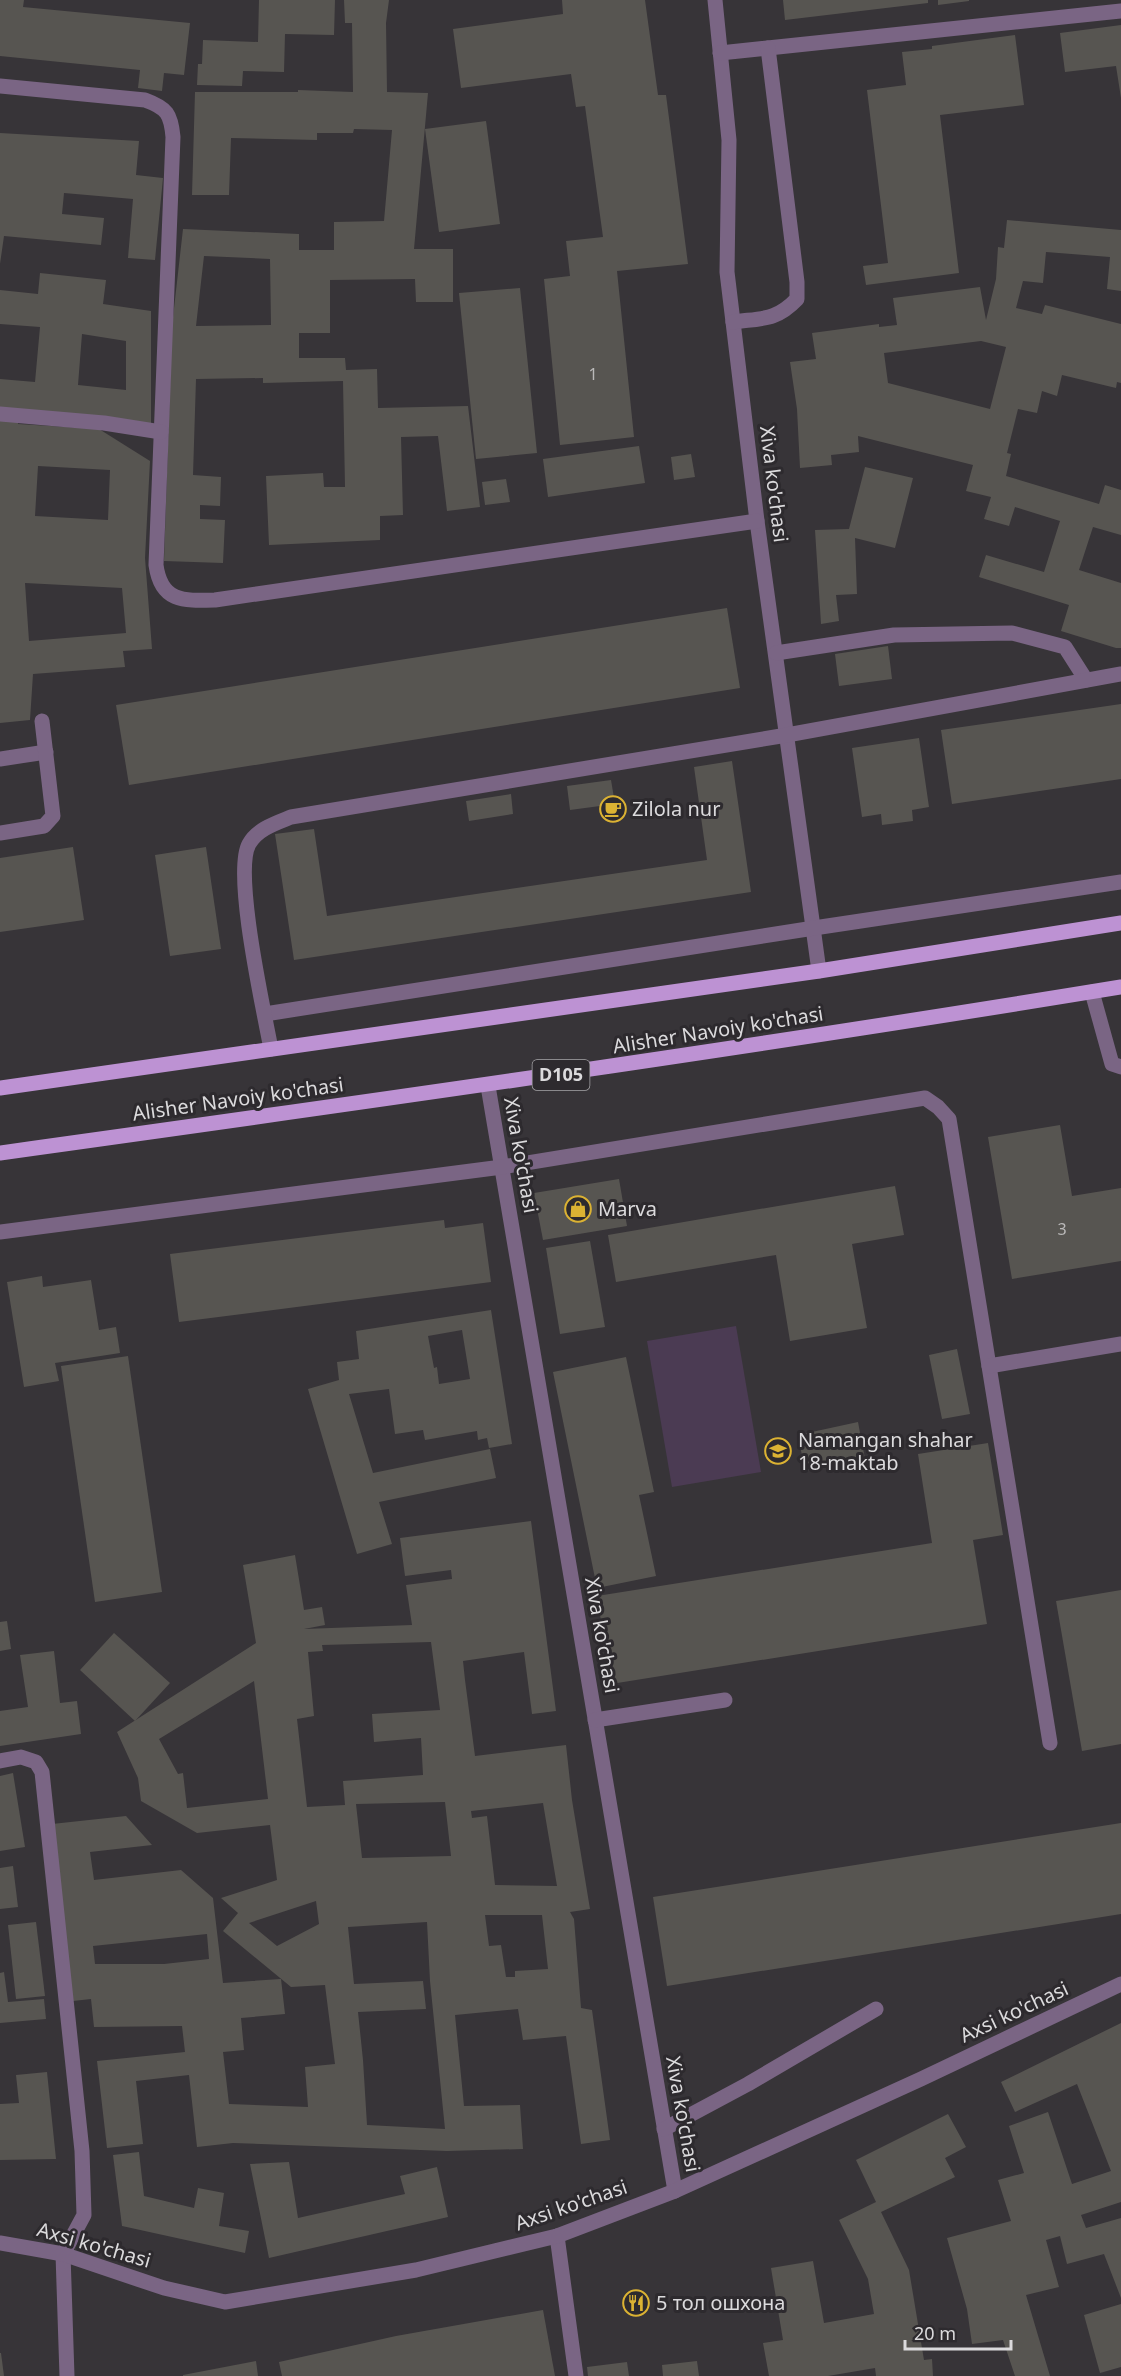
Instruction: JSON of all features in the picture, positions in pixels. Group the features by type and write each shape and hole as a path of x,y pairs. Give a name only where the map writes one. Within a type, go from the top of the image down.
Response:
{"main road":[{"path":"0,1088 819,971 1121,923"},
{"name":"Alisher Navoiy ko'chasi","path":"0,1153 488,1086 830,1035 1121,987"}],"street":[{"name":"Xiva ko'chasi","path":"715,0 729,140 727,272 757,520 819,971"},
{"path":"720,53 1121,11"},
{"path":"733,322 768,318 784,312 797,298 797,282 768,48"},
{"path":"0,86 145,100 161,105 172,120 156,565 158,580 167,592 180,600 215,600 757,520"},
{"path":"0,414 104,423 161,432"},
{"path":"776,653 894,635 1012,633 1065,647 1086,680"},
{"path":"271,1049 244,896 244,863 249,844 263,829 291,817 787,735 1121,674"},
{"path":"0,833 44,826 53,816 42,721"},
{"path":"0,759 46,752"},
{"path":"265,1014 1121,882"},
{"path":"1092,992 1112,1064 1121,1067"},
{"name":"Xiva ko'chasi","path":"488,1086 675,2191"},
{"path":"0,1232 502,1167 925,1098 949,1119 1050,1743"},
{"path":"989,1366 1121,1344"},
{"path":"595,1720 725,1700"},
{"path":"0,1761 21,1757 36,1762 42,1772 82,2151 84,2215 63,2254 67,2376"},
{"name":"Axsi ko'chasi","path":"0,2243 63,2254 164,2288 225,2302 416,2270 557,2236 675,2191 921,2079 1121,1984"},
{"path":"664,2130 876,2009"},
{"path":"557,2236 576,2376"}],"shaded area":[{"path":"736,1326 761,1472 672,1487 647,1341"}],"building":[{"path":"0,0 24,0 23,7 190,23 184,75 164,73 162,91 138,88 140,70 0,56"},
{"path":"259,0 335,0 334,35 285,34 284,72 243,71 242,86 197,85 198,64 202,64 203,40 258,42"},
{"path":"344,0 389,0 386,23 387,92 428,93 414,249 453,249 453,302 416,302 415,279 330,280 330,333 299,333 299,358 345,358 346,370 377,369 378,408 468,406 480,507 447,511 438,436 401,437 403,515 380,516 380,540 269,545 266,476 323,473 324,487 345,487 343,381 263,383 263,378 196,379 193,475 221,477 220,506 200,505 200,519 225,520 223,563 164,561 172,326 183,229 299,234 299,250 334,250 334,222 384,221 392,130 354,129 353,133 317,133 317,140 231,138 229,195 192,195 195,92 298,92 298,90 353,92 352,23 345,23","holes":["204,256 270,259 271,325 196,326"]},
{"path":"562,0 645,0 658,95 666,95 688,264 617,271 634,437 560,445 544,279 570,276 566,241 603,237 585,106 576,107 571,74 461,88 453,29 563,14"},
{"path":"783,0 928,0 928,3 785,20"},
{"path":"938,0 969,0 969,1 938,5"},
{"path":"1121,25 1121,98 1116,66 1065,72 1060,33"},
{"path":"1015,35 1024,105 940,115 959,273 866,285 863,266 888,263 867,90 906,85 902,52"},
{"path":"486,121 500,224 439,232 425,129"},
{"path":"0,133 139,141 136,175 163,178 155,260 128,258 133,199 64,193 62,214 104,218 101,245 4,236 0,264"},
{"path":"1007,220 1121,230 1121,291 1107,289 1110,257 1046,252 1043,283 1023,281 1016,308 1042,314 1045,305 1121,324 1121,383 1117,382 1116,388 1062,375 1057,396 1042,391 1037,413 1018,409 1007,453 1011,454 1006,476 1099,504 1105,485 1121,490 1121,535 1093,527 1079,570 1121,583 1121,648 1061,631 1069,605 979,577 986,555 1044,572 1060,521 1015,507 1009,526 984,519 991,497 966,491 973,465 858,436 859,452 831,455 832,465 800,468 797,409 790,362 816,359 812,333 879,324 879,327 897,325 893,298 980,287 986,320 996,279 998,247 1004,248","holes":["981,341 1006,347 990,409 888,383 884,353"]},
{"path":"40,273 106,280 103,304 151,311 151,425 0,411 0,379 35,382 40,327 0,324 0,290 38,294","holes":["82,334 126,341 126,390 78,385"]},
{"path":"520,288 537,453 476,459 459,293"},
{"path":"0,420 18,421 18,424 99,429 150,461 145,558 152,649 123,651 125,667 33,674 30,720 0,723","holes":["38,466 110,470 108,520 35,516","25,583 122,588 126,633 29,641"]},
{"path":"639,446 645,483 548,497 543,459"},
{"path":"691,454 695,477 674,480 671,457"},
{"path":"865,467 913,478 895,548 855,538 857,594 836,595 839,621 821,624 815,530 849,529"},
{"path":"506,479 510,502 485,505 482,482"},
{"path":"727,608 740,688 129,785 116,705"},
{"path":"888,646 892,679 839,686 835,654"},
{"path":"1121,704 1121,779 952,804 941,730"},
{"path":"919,738 929,807 912,810 913,821 882,825 881,814 862,817 852,748"},
{"path":"732,761 751,892 294,960 275,834 314,829 327,916 707,860 694,767"},
{"path":"611,780 615,804 570,810 567,786"},
{"path":"511,794 513,814 469,821 466,801"},
{"path":"73,847 84,920 0,932 0,858"},
{"path":"206,847 221,949 170,956 155,855"},
{"path":"1060,1125 1072,1196 1121,1188 1121,1261 1012,1279 988,1137"},
{"path":"619,1179 627,1226 543,1240 534,1193"},
{"path":"895,1186 904,1235 852,1244 867,1328 790,1341 776,1255 616,1282 608,1235"},
{"path":"444,1220 445,1228 483,1223 491,1282 179,1322 170,1254"},
{"path":"590,1241 605,1327 560,1334 546,1248"},
{"path":"42,1276 43,1287 91,1280 99,1330 116,1327 120,1353 55,1363 59,1381 24,1387 7,1282"},
{"path":"491,1310 512,1444 489,1448 487,1438 478,1440 477,1431 425,1440 423,1430 395,1434 389,1389 349,1394 373,1473 490,1449 496,1478 379,1502 392,1544 357,1554 308,1389 339,1380 337,1362 359,1359 356,1331","holes":["462,1330 470,1379 439,1384 437,1367 434,1368 428,1336"]},
{"path":"957,1349 970,1414 942,1419 929,1355"},
{"path":"128,1356 162,1592 95,1602 61,1366"},
{"path":"626,1357 654,1492 639,1495 656,1576 597,1588 553,1372"},
{"path":"858,1422 865,1459 805,1471 798,1435"},
{"path":"988,1443 1003,1535 973,1540 987,1624 611,1684 597,1596 932,1543 918,1454"},
{"path":"531,1521 556,1711 532,1714 524,1652 463,1661 465,1680 475,1756 566,1745 572,1800 590,1909 570,1912 574,1919 581,2008 592,2010 610,2140 581,2144 566,2036 523,2040 518,2009 455,2015 464,2106 520,2105 523,2149 447,2151 233,2143 197,2147 189,2075 136,2081 143,2144 107,2148 97,2061 185,2052 182,2026 94,2027 91,1999 73,2001 52,1824 126,1816 152,1845 90,1852 94,1880 181,1870 213,1898 223,1983 281,1979 285,2014 241,2018 244,2050 223,2052 229,2104 308,2107 305,2067 335,2064 325,1985 291,1987 223,1931 238,1913 221,1898 277,1880 270,1825 197,1833 141,1801 138,1778 117,1732 256,1643 243,1565 295,1555 304,1610 322,1607 325,1625 304,1629 412,1625 406,1585 452,1579 451,1570 405,1576 400,1538","holes":["431,1642 440,1710 372,1714 374,1742 421,1738 423,1775 343,1781 345,1805 307,1807 297,1719 314,1716 308,1652 323,1651 322,1645","254,1681 268,1799 187,1808 183,1773 178,1774 159,1739","445,1802 451,1856 362,1858 356,1804","543,1803 557,1886 495,1885 487,1816 472,1818 471,1811","316,1901 319,1924 277,1946 249,1923","485,1915 542,1915 548,1969 515,1971 515,1977 506,1977 501,1945 489,1946","427,1922 430,1981 445,2129 367,2125 358,2012 426,2009 423,1981 354,1984 348,1927","207,1934 209,1959 164,1964 95,1964 93,1946"]},
{"path":"1121,1590 1121,1744 1082,1751 1056,1601"},
{"path":"7,1621 11,1649 0,1651 0,1622"},
{"path":"114,1633 170,1683 135,1721 80,1670"},
{"path":"54,1651 60,1703 77,1701 81,1734 0,1746 0,1711 28,1707 20,1655"},
{"path":"13,1773 25,1847 0,1851 0,1776"},
{"path":"1121,1823 1121,1914 667,1986 653,1897"},
{"path":"13,1866 18,1907 0,1909 0,1868"},
{"path":"36,1922 45,1996 16,1999 8,1925"},
{"path":"4,1972 8,2002 44,1999 46,2019 0,2023 0,1973"},
{"path":"1121,2023 1121,2202 1081,2215 1086,2228 1121,2218 1121,2298 1104,2254 1067,2264 1060,2236 1046,2240 1059,2287 1026,2295 1050,2376 1015,2376 1003,2340 972,2344 967,2309 947,2238 1011,2221 998,2180 1024,2173 1009,2126 1048,2112 1072,2184 1111,2171 1077,2084 1015,2112 1001,2082"},
{"path":"47,2072 56,2159 0,2160 0,2104 19,2103 16,2075"},
{"path":"948,2114 966,2147 945,2158 955,2177 881,2212 909,2270 924,2360 932,2359 933,2376 876,2376 875,2368 828,2376 769,2376 763,2343 783,2340 771,2268 813,2261 824,2323 874,2314 868,2279 839,2220 876,2202 856,2160"},
{"path":"139,2152 144,2196 194,2208 198,2188 224,2193 219,2226 249,2231 245,2253 122,2226 113,2155"},
{"path":"289,2162 298,2218 405,2194 400,2176 437,2167 448,2217 269,2258 250,2164"},
{"path":"1121,2304 1121,2367 1100,2373 1084,2315"},
{"path":"543,2310 555,2376 282,2376 279,2362 396,2336"},
{"path":"1,2353 4,2376 0,2376"},
{"path":"256,2361 258,2376 183,2376 183,2375"},
{"path":"697,2361 699,2376 663,2376 662,2365"},
{"path":"627,2362 629,2376 588,2376 587,2367"}],"place":[{"name":"Zilola nur","path":"613,809"},
{"name":"Marva","path":"578,1209"},
{"name":"Namangan shahar 18-maktab","path":"778,1451"},
{"name":"5 тол ошхона","path":"636,2303"}]}
